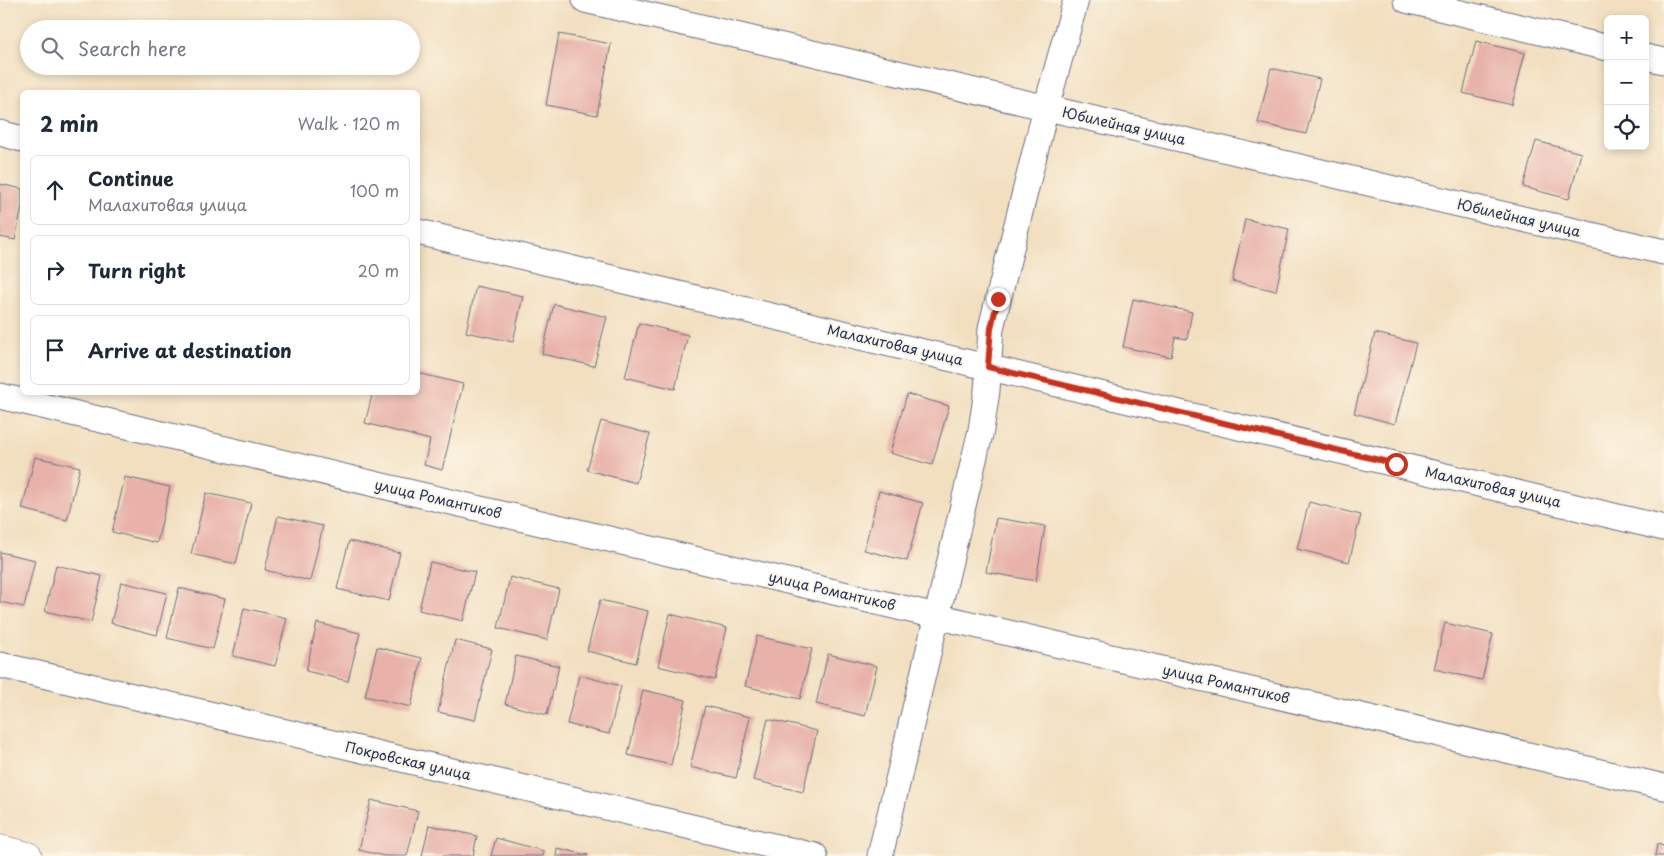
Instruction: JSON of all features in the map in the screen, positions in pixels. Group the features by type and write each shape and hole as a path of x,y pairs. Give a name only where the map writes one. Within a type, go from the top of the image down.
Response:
{"main road":[{"path":"0,849 28,856"}],"street":[{"name":"Юбилейная улица","path":"585,0 1664,252"},
{"path":"880,856 981,430 987,391 991,328 1046,108 1076,0"},
{"path":"1406,0 1604,47"},
{"path":"1649,58 1664,61"},
{"path":"0,133 20,138"},
{"name":"Малахитовая улица","path":"420,232 1664,528"},
{"name":"улица Романтиков","path":"0,396 1664,787"},
{"name":"Покровская улица","path":"0,665 815,856"}],"building":[{"path":"559,34 611,44 597,115 546,105"},
{"path":"1476,41 1525,53 1512,105 1463,93"},
{"path":"1271,68 1320,79 1306,134 1258,123"},
{"path":"1536,141 1581,153 1569,199 1523,187"},
{"path":"0,184 20,189 20,216 15,240 0,237"},
{"path":"1245,219 1289,229 1276,291 1232,281"},
{"path":"476,286 523,296 513,342 466,332"},
{"path":"1133,299 1192,312 1187,339 1175,337 1171,357 1123,347"},
{"path":"554,304 607,317 594,366 542,354"},
{"path":"639,323 688,335 675,389 625,377"},
{"path":"1375,333 1416,343 1395,424 1354,413"},
{"path":"420,373 463,384 442,470 424,465 430,440 365,423 372,395 420,395"},
{"path":"907,394 949,406 932,465 890,453"},
{"path":"601,421 650,434 636,483 587,470"},
{"path":"35,457 80,467 67,520 22,509"},
{"path":"125,477 170,487 157,543 112,532"},
{"path":"879,491 923,503 907,561 864,550"},
{"path":"206,493 251,503 236,564 191,554"},
{"path":"1309,502 1361,515 1349,562 1297,549"},
{"path":"278,516 323,526 310,581 265,570"},
{"path":"996,518 1045,526 1036,581 986,572"},
{"path":"349,541 400,553 389,601 337,589"},
{"path":"0,552 35,560 24,607 0,602"},
{"path":"430,562 475,572 463,621 419,610"},
{"path":"56,565 102,576 91,622 45,611"},
{"path":"510,577 559,589 547,640 498,628"},
{"path":"121,582 167,593 157,635 111,623"},
{"path":"179,588 225,599 213,649 167,638"},
{"path":"600,600 648,611 636,663 587,651"},
{"path":"244,608 287,618 275,666 233,656"},
{"path":"670,614 727,628 715,680 658,666"},
{"path":"317,623 360,633 348,681 306,671"},
{"path":"1445,623 1493,634 1482,680 1434,669"},
{"path":"757,636 812,649 800,699 745,686"},
{"path":"455,640 492,649 475,720 438,712"},
{"path":"377,647 422,658 411,707 365,696"},
{"path":"828,654 877,666 865,716 816,704"},
{"path":"516,656 559,666 547,715 505,704"},
{"path":"579,675 621,686 609,734 567,724"},
{"path":"643,690 686,700 671,765 628,755"},
{"path":"705,706 750,717 736,778 690,767"},
{"path":"768,719 817,731 803,792 753,780"},
{"path":"371,800 418,811 407,856 384,856 359,850"},
{"path":"429,825 477,836 473,856 422,856"},
{"path":"496,838 544,851 543,856 491,856"},
{"path":"1657,844 1664,846 1664,856 1655,856"},
{"path":"557,848 588,855 588,856 556,856"}],"route":[{"path":"998,299 991,328 988,367 1396,464"}]}
